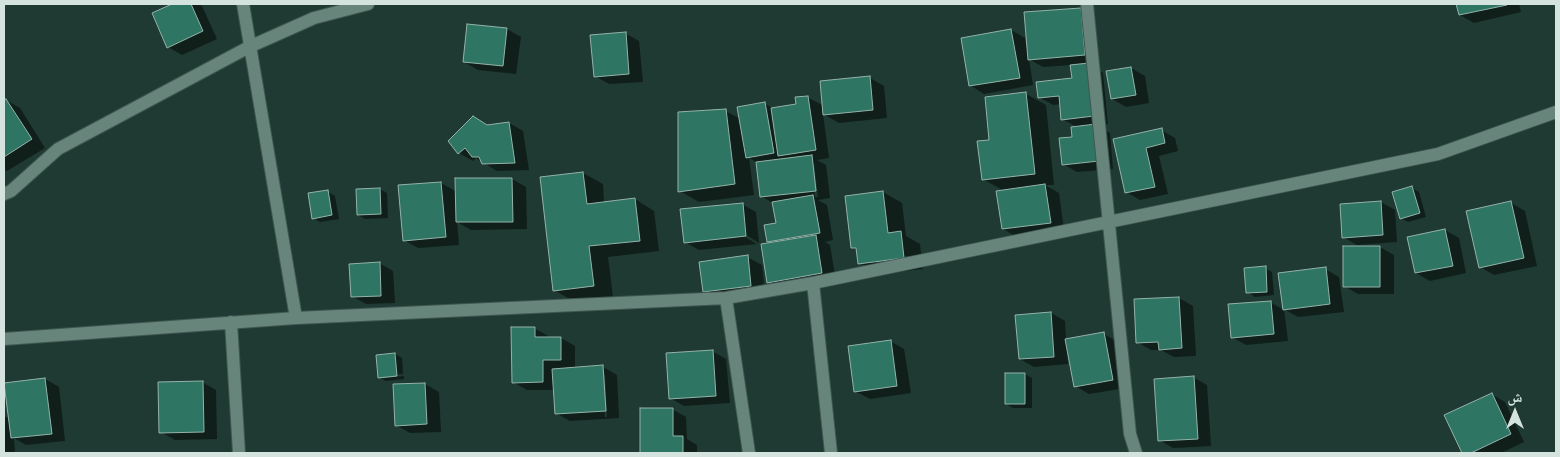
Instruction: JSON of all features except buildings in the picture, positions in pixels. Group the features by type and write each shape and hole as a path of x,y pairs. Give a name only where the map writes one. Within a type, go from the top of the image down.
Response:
{"street":[{"path":"243,4 296,318"},
{"path":"4,194 11,191 58,149 249,47 314,18 368,4"},
{"path":"1087,4 1130,434 1136,453"},
{"path":"4,339 296,318 726,298 813,283 1438,154 1556,112"},
{"path":"813,283 831,453"},
{"path":"726,298 748,453"},
{"path":"231,322 239,453"}]}
